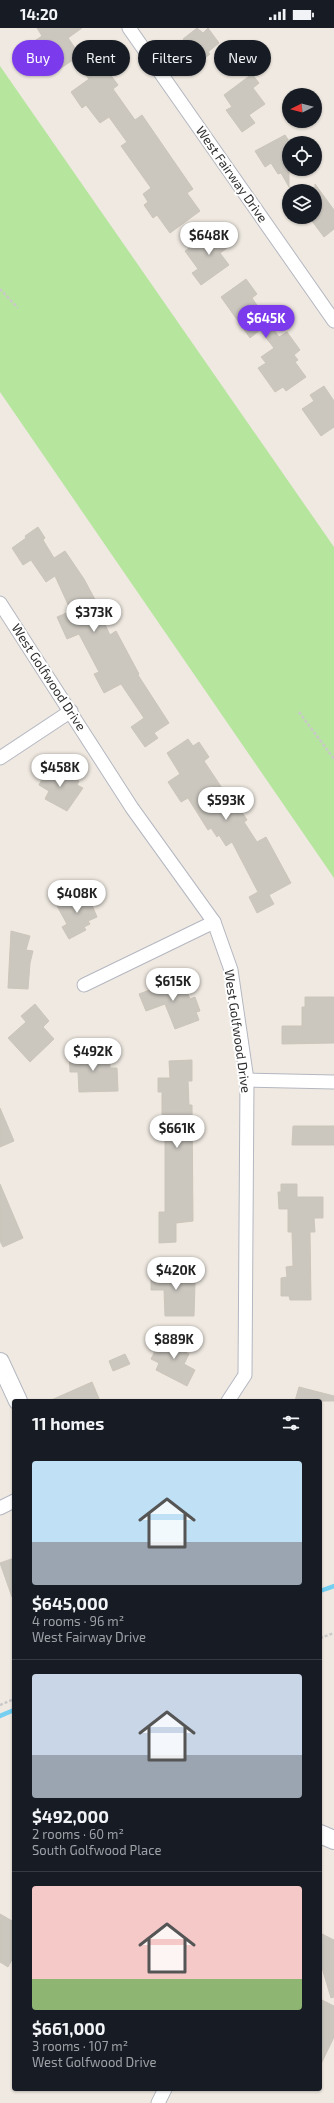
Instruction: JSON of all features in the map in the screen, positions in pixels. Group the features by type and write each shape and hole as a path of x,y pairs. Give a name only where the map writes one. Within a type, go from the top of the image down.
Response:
{"street":[{"name":"West Fairway Drive","path":"129,28 334,321"},
{"name":"West Golfwood Drive","path":"0,603 71,711 132,808 214,922 231,970 247,1080 245,1376 229,1399"},
{"path":"0,758 71,711"},
{"path":"84,985 214,922"},
{"path":"247,1080 334,1082"},
{"path":"0,1362 17,1399"},
{"path":"0,1508 12,1503"},
{"path":"322,1835 334,1840"},
{"path":"158,2103 164,2091"}],"path":[{"path":"0,289 18,308"},
{"path":"299,712 334,759"},
{"path":"322,1637 334,1633"},
{"path":"0,1705 12,1700"}],"green space":[{"path":"0,66 334,547 334,878 0,392"}],"building":[{"path":"37,28 82,28 68,38 72,44 72,61 64,66 64,40 36,40 42,36"},
{"path":"197,28 203,33 208,28 217,40 214,40 214,47 208,52 210,54 206,57 206,40 183,39"},
{"path":"87,76 111,76 118,85 113,89 135,120 142,115 193,189 187,193 200,211 170,233 157,215 153,218 144,205 148,202 143,194 151,188 121,146 127,142 109,117 100,123 86,105 82,108 71,92 89,79"},
{"path":"249,76 254,76 259,83 253,88 265,104 249,115 255,123 242,132 226,110 232,107 224,95"},
{"path":"282,137 282,175 281,173 278,174 271,163 265,167 255,151"},
{"path":"283,176 289,176 289,184 287,184"},
{"path":"322,194 334,210 334,229 324,237 314,224 322,224"},
{"path":"217,228 230,246 220,253 229,265 201,285 192,273 198,269 185,251"},
{"path":"246,279 257,294 252,298 279,337 287,332 300,350 294,355 298,360 295,362 306,377 286,391 283,387 275,392 258,368 266,363 261,357 274,348 260,330 250,338 221,297"},
{"path":"324,386 334,401 334,427 321,436 302,409 314,401 310,395"},
{"path":"38,527 45,538 43,540 54,558 65,551 84,579 99,607 97,608 110,635 116,631 139,674 138,675 169,723 154,733 158,738 145,747 131,727 144,718 121,684 104,693 94,674 99,672 79,634 67,639 57,617 71,611 55,576 46,582 31,560 23,565 12,548"},
{"path":"188,739 193,746 199,742 209,757 204,761 228,797 231,795 247,820 244,822 257,842 266,837 291,883 269,895 274,904 257,913 249,897 258,892 232,842 226,846 219,835 217,837 211,828 208,830 188,798 181,802 168,782 180,774 167,753"},
{"path":"50,764 79,781 77,785 83,788 67,811 45,799 49,791 39,785"},
{"path":"86,891 97,917 88,921 90,924 84,927 86,930 69,939 62,927 67,924 57,906"},
{"path":"11,931 30,936 26,950 33,951 30,963 28,989 8,988"},
{"path":"180,976 190,999 195,997 200,1011 196,1012 199,1020 175,1029 165,1004 146,1011 139,994 163,985 162,983"},
{"path":"305,997 334,997 334,1043 282,1044 282,1026 302,1026 302,1007 305,1007"},
{"path":"35,1004 49,1021 43,1027 54,1039 30,1062 8,1038 26,1022 21,1016"},
{"path":"96,1050 96,1063 110,1063 110,1068 117,1068 118,1091 79,1092 78,1072 70,1072 69,1051"},
{"path":"192,1060 192,1081 188,1081 189,1105 192,1105 193,1221 176,1223 176,1242 159,1243 159,1212 165,1212 165,1121 162,1121 162,1092 158,1092 158,1078 170,1078 169,1061"},
{"path":"0,1108 14,1141 0,1147"},
{"path":"293,1126 334,1126 334,1145 292,1145"},
{"path":"0,1184 23,1238 3,1247 0,1241"},
{"path":"281,1184 297,1184 297,1197 323,1197 323,1218 314,1218 315,1232 310,1232 311,1300 290,1300 289,1296 281,1296 281,1278 287,1277 286,1267 293,1266 292,1232 288,1232 288,1209 279,1209 278,1192 281,1192"},
{"path":"188,1267 188,1283 195,1283 194,1316 165,1316 164,1290 151,1290 151,1273 165,1273 164,1268"},
{"path":"174,1336 190,1344 186,1353 189,1354 184,1364 195,1370 187,1386 156,1370 159,1363 151,1359 160,1341 170,1345"},
{"path":"125,1354 130,1364 113,1371 109,1361"},
{"path":"92,1382 99,1399 54,1399"},
{"path":"299,1387 334,1396 334,1401 322,1401 322,1399 296,1399"},
{"path":"12,1559 12,1597 0,1563"},
{"path":"0,1914 12,1921 12,1960 8,1967 0,1962"},
{"path":"322,1934 334,1940 334,1997 331,1998 322,1968"},
{"path":"322,2000 334,2006 334,2037 322,2062"}],"waterway":[{"path":"322,1590 334,1586"},
{"path":"0,1716 12,1711"}]}
